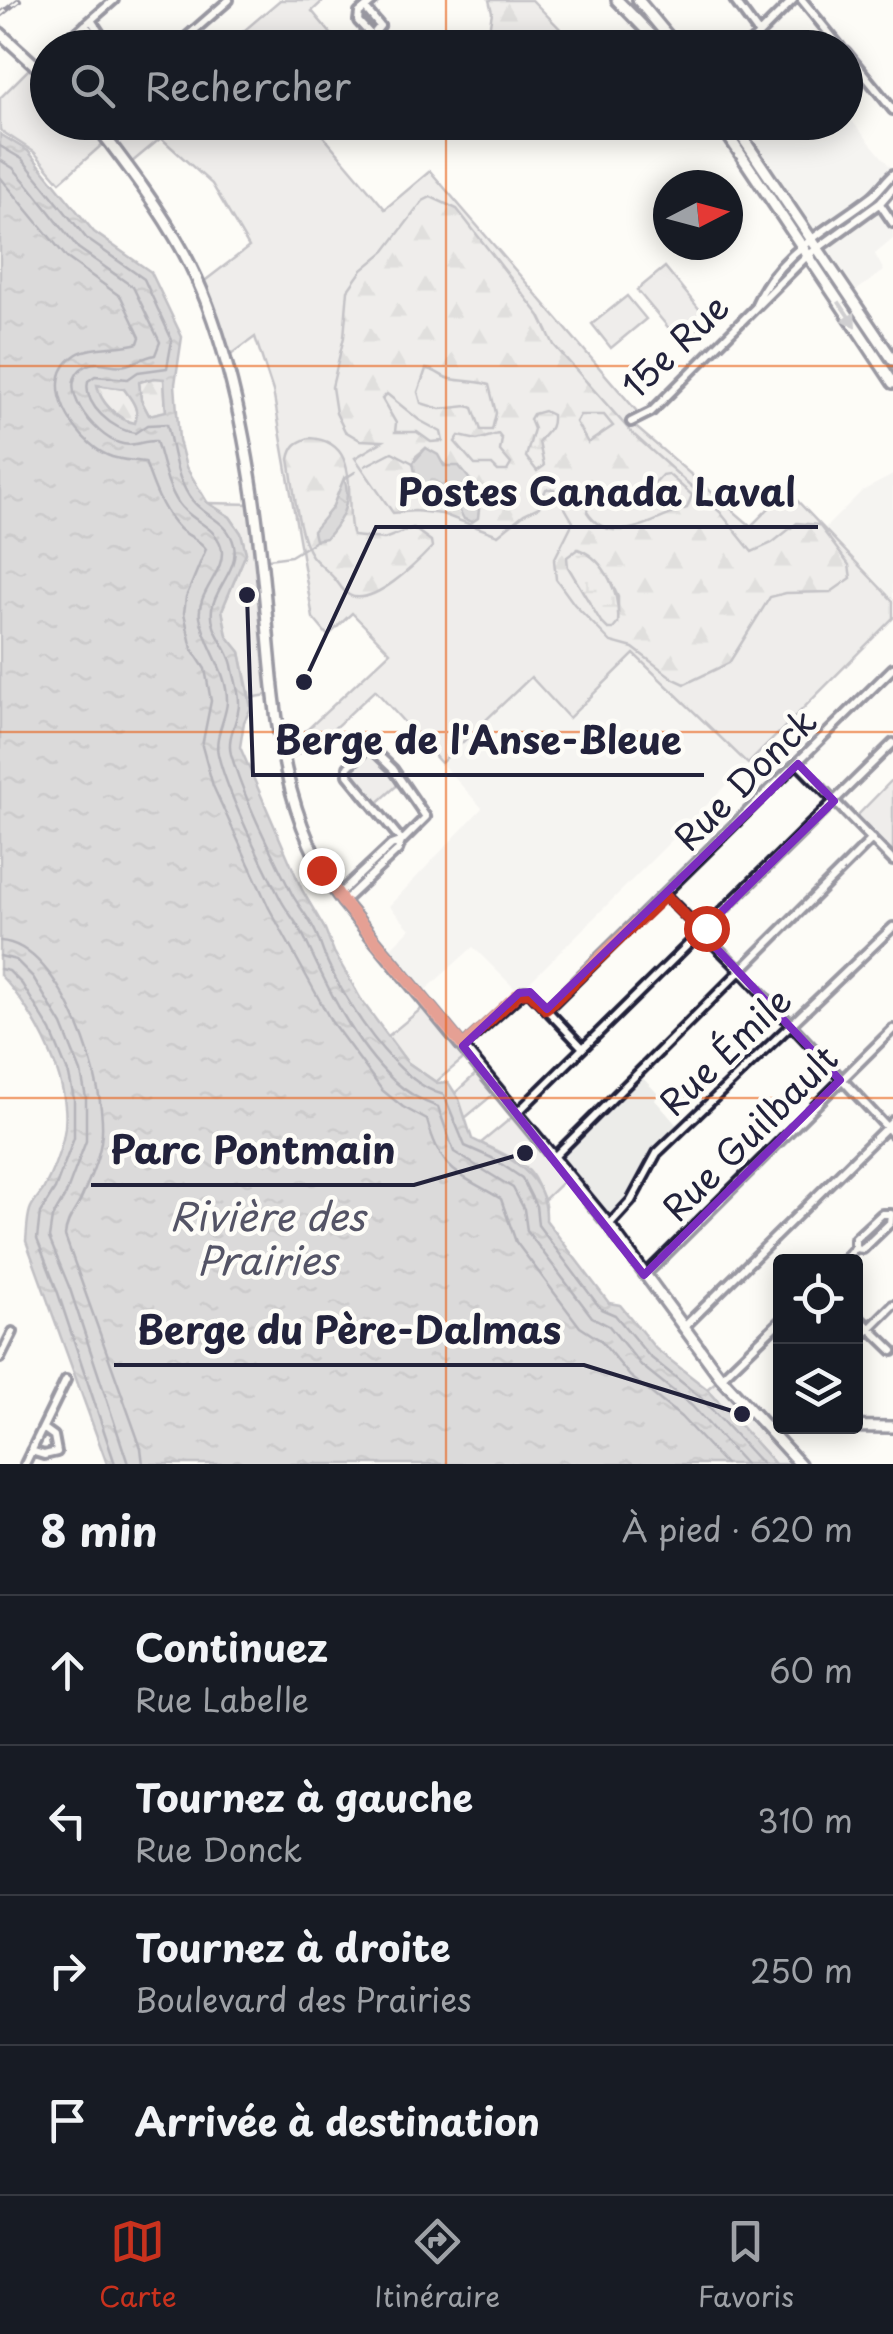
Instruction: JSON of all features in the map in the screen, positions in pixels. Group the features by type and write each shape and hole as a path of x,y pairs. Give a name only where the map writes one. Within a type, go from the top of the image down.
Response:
{"street":[{"path":"79,30 114,0"},
{"path":"195,30 229,0"},
{"path":"365,8 374,0"},
{"path":"618,0 647,30"},
{"path":"638,0 663,30"},
{"path":"734,0 756,30"},
{"path":"763,30 793,0"},
{"path":"802,0 827,30"},
{"path":"0,33 30,61"},
{"path":"863,73 893,110"},
{"path":"107,140 186,256 223,356 238,408 254,504 268,666 279,731 300,821 321,870 609,1225 682,1329 800,1464"},
{"path":"731,140 893,360"},
{"path":"743,140 893,382"},
{"name":"15e Rue","path":"630,422 651,412 755,305 766,281 872,196 893,174"},
{"name":"15e Rue","path":"810,246 880,203 893,188"},
{"path":"872,196 893,224"},
{"name":"Rue Donck","path":"546,1009 893,668"},
{"path":"516,1114 893,743"},
{"path":"340,898 392,845 402,840 426,818 392,769 372,749 366,749 348,767 348,774 402,840"},
{"path":"798,764 893,860"},
{"path":"553,1158 872,839"},
{"path":"665,896 741,971 840,1080 890,1124 893,1134"},
{"path":"891,929 893,940"},
{"name":"Rue Émile","path":"609,1225 631,1201 657,1153 891,929"},
{"path":"463,1046 519,993 530,992 583,1048"},
{"name":"Rue Guilbault","path":"644,1276 893,1029"},
{"path":"682,1329 890,1124"},
{"path":"849,1254 855,1248 855,1239 882,1214 890,1214 890,1223 863,1249 855,1248"},
{"path":"863,1336 893,1305"},
{"path":"863,1322 893,1350"},
{"path":"722,1378 773,1328"},
{"path":"0,1358 13,1332"},
{"path":"25,1464 66,1380"},
{"path":"767,1429 773,1423"},
{"path":"863,1427 893,1427"},
{"path":"31,1451 44,1456 58,1452 54,1436 44,1428"}],"highlighted area":[{"path":"798,764 834,801 701,932 840,1080 644,1275 463,1046 519,993 530,992 547,1009"}],"shaded area":[{"path":"863,134 893,170 893,175 873,196 811,238 744,140 863,140"},
{"path":"880,203 893,223 893,239 875,254 884,271 850,295 817,247"},
{"path":"893,475 893,601 825,528 862,491"},
{"path":"634,654 748,764 519,993 473,947 420,995 386,953 410,929 389,906 482,808 441,763 531,677"},
{"path":"638,1073 658,1094 655,1100 681,1130 657,1153 631,1201 609,1225 553,1158"}],"green space":[{"path":"280,0 324,0 312,11 328,30 245,30"},
{"path":"489,0 532,0 561,30 489,30"},
{"path":"29,69 30,140 104,143 60,182 34,152 0,130 0,98"},
{"path":"112,140 159,140 131,163"},
{"path":"163,140 327,140 385,209 430,171 640,415 631,423 751,526 787,490 893,601 893,618 748,764 634,654 569,718 531,677 441,763 375,690 325,737 290,759 286,740 308,729 390,652 352,613 328,636 313,618 273,391 255,337 228,357 202,283 249,247 212,184"},
{"path":"431,197 457,209 540,316 554,345 633,434 720,512 752,552 772,543 797,523 819,525 849,565 851,578 831,592 770,597 729,663 685,684 633,648 611,642 556,579 554,560 573,522 554,489 546,489 539,507 498,535 442,514 393,513 355,458 383,441 360,440 345,431 336,413 332,387 344,337 348,290 362,270 385,251 423,201","holes":["426,369 451,379 489,385 496,413 492,430 481,430 473,408 440,409 421,403 418,392","387,394 441,432 443,441 431,442 417,432 395,432 396,423 382,399","580,415 604,415 613,426 588,443 576,422","498,434 502,439 500,451 511,464 507,471 498,471 492,465 475,465 455,442 459,436 477,440","426,448 472,489 469,498 457,505 448,495 436,501 430,498 419,483 415,457","668,474 692,495 687,508 621,530 608,529 587,512 589,498 609,493 634,494","569,567 611,582 618,597 618,623 592,606"]},
{"path":"665,267 709,321 682,344 637,290"},
{"path":"627,296 646,319 611,348 592,324"},
{"path":"164,378 166,412 149,415 141,400 139,382"},
{"path":"97,385 124,389 136,409 135,424 110,409"},
{"path":"544,411 552,415 552,420 539,442 544,466 537,471 526,457 534,429 530,419"},
{"path":"309,438 327,442 345,462 353,536 384,539 413,528 431,541 432,547 405,573 370,595 349,595 307,547 299,523 289,459 296,445"},
{"path":"207,503 254,504 273,694 250,698 240,652 227,636 222,610 246,553 241,533 230,517"},
{"path":"578,549 597,561 610,580 618,612 618,623 613,629 601,622 568,567 567,557"},
{"path":"366,749 372,749 401,782 374,806 351,781 348,767"},
{"path":"893,779 893,861 853,820"},
{"path":"427,1004 469,1054 436,1082 407,1062 387,1037"},
{"path":"481,1069 495,1093 465,1118 455,1093"},
{"path":"516,1114 569,1176 544,1200 525,1167 481,1143"},
{"path":"721,1378 800,1464 775,1464 707,1389"}],"water":[{"name":"Rivière des Prairies","path":"0,134 28,151 94,232 151,272 182,337 175,384 179,440 186,467 207,502 230,517 241,533 246,553 222,610 227,636 240,652 251,708 240,747 302,890 362,1001 407,1062 437,1083 448,1082 459,1099 472,1139 511,1160 533,1179 545,1204 546,1220 609,1303 620,1305 656,1349 707,1389 775,1464 107,1464 26,1241 30,1210 49,1178 63,1139 64,1096 39,1029 0,975","holes":["164,379 166,411 149,415 141,400 139,382","97,385 124,389 136,409 135,423 110,409"]},
{"path":"426,448 438,455 444,466 459,466 472,482 469,497 479,509 478,518 472,522 464,519 453,498 436,501 422,490 413,463"},
{"path":"344,478 347,494 341,517 326,538 315,540 313,531 332,508"}],"waterway":[{"path":"365,466 392,452 413,463"},
{"path":"344,479 355,472"},
{"path":"268,559 291,556 317,540"}],"railway":[{"path":"0,15 19,0"}],"place":[{"name":"Berge de l'Anse-Bleue","path":"247,595"},
{"name":"Postes Canada Laval","path":"304,682"},
{"name":"Parc Pontmain","path":"525,1153"},
{"name":"Berge du Père-Dalmas","path":"742,1414"}],"route":[{"path":"321,870 463,1046 519,993 530,992 546,1009 665,896 701,932 706,928"}]}
